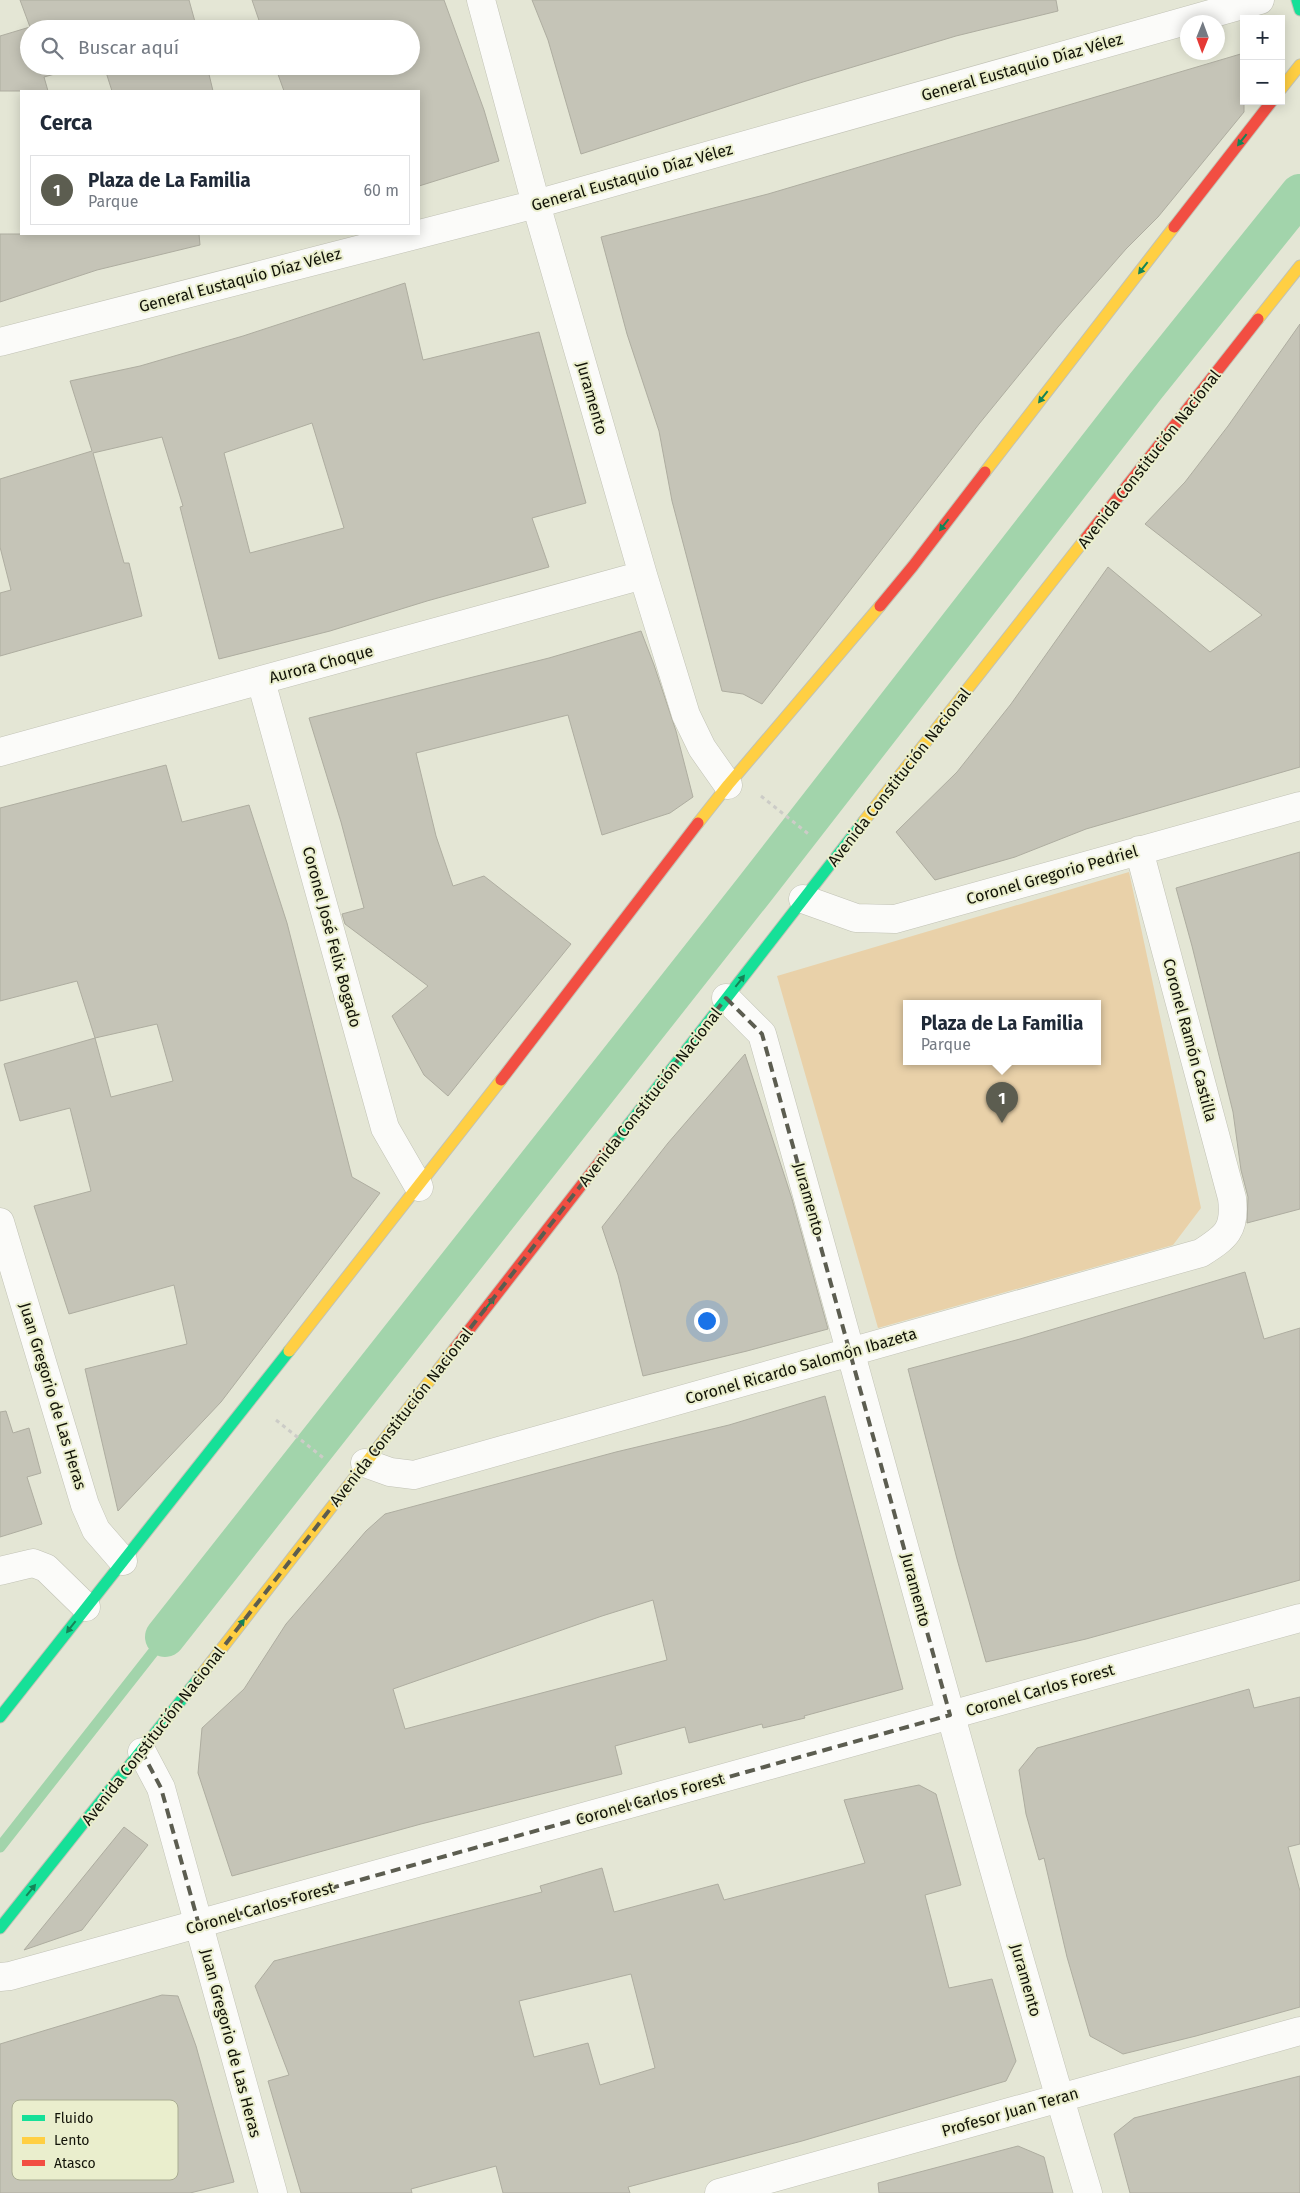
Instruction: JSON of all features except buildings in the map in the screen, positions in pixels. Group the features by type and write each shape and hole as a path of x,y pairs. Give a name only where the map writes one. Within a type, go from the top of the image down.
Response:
{"main road":[{"path":"1297,0 1300,10"},
{"path":"1285,84 1300,65"},
{"path":"0,1717 419,1187 732,780 913,566 1269,105"},
{"name":"Avenida Constitución Nacional","path":"0,1928 142,1752 803,899 1300,266"}],"street":[{"name":"Juramento","path":"481,0 536,204 643,575 686,715 702,748 732,780"},
{"name":"General Eustaquio Díaz Vélez","path":"420,234 536,204 1260,0"},
{"name":"General Eustaquio Díaz Vélez","path":"0,342 416,235"},
{"name":"Aurora Choque","path":"0,752 643,575"},
{"name":"Coronel José Felix Bogado","path":"261,681 385,1128 419,1187"},
{"name":"Coronel Gregorio Pedriel","path":"803,899 856,918 895,920 1300,806"},
{"name":"Coronel Ramón Castilla","path":"1140,850 1232,1198 1234,1216 1229,1230"},
{"name":"Juramento","path":"726,998 762,1034 852,1351 950,1715 1088,2193"},
{"name":"Juan Gregorio de Las Heras","path":"0,1222 86,1505 96,1530 123,1561"},
{"name":"Coronel Ricardo Salomón Ibazeta","path":"365,1463 390,1472 414,1475 1201,1253 1219,1242 1229,1230"},
{"path":"0,1571 33,1563 46,1568 86,1607"},
{"name":"Coronel Carlos Forest","path":"0,1977 10,1976 199,1926 1300,1618"},
{"name":"Juan Gregorio de Las Heras","path":"142,1752 161,1788 273,2193"},
{"name":"Profesor Juan Teran","path":"719,2193 1300,2031"}],"path":[{"path":"732,780 836,857"},
{"path":"272,1417 329,1463"}],"highlighted area":[{"path":"726,998 762,1034 950,1715 199,1925 161,1788 142,1752"}],"shaded area":[{"path":"1129,872 1201,1208 1173,1245 878,1328 777,976"}],"waterway":[{"path":"165,1637 754,890 1145,387 1300,194"},
{"path":"0,1847 165,1637"}],"traffic: fast":[{"path":"1297,0 1300,10"},
{"path":"615,1142 864,821"},
{"path":"0,1717 289,1351"},
{"path":"0,1928 202,1674"}],"traffic: slow":[{"path":"1285,84 1300,65"},
{"path":"985,472 1174,227"},
{"path":"1258,319 1300,266"},
{"path":"864,821 1086,538"},
{"path":"698,823 880,606"},
{"path":"289,1351 501,1080"},
{"path":"202,1674 455,1348"}],"traffic: jam":[{"path":"1174,227 1269,105"},
{"path":"1086,538 1258,319"},
{"path":"880,606 985,472"},
{"path":"501,1080 698,823"},
{"path":"455,1348 615,1142"}],"place":[{"name":"Plaza de La Familia","path":"1002,1123"}]}
